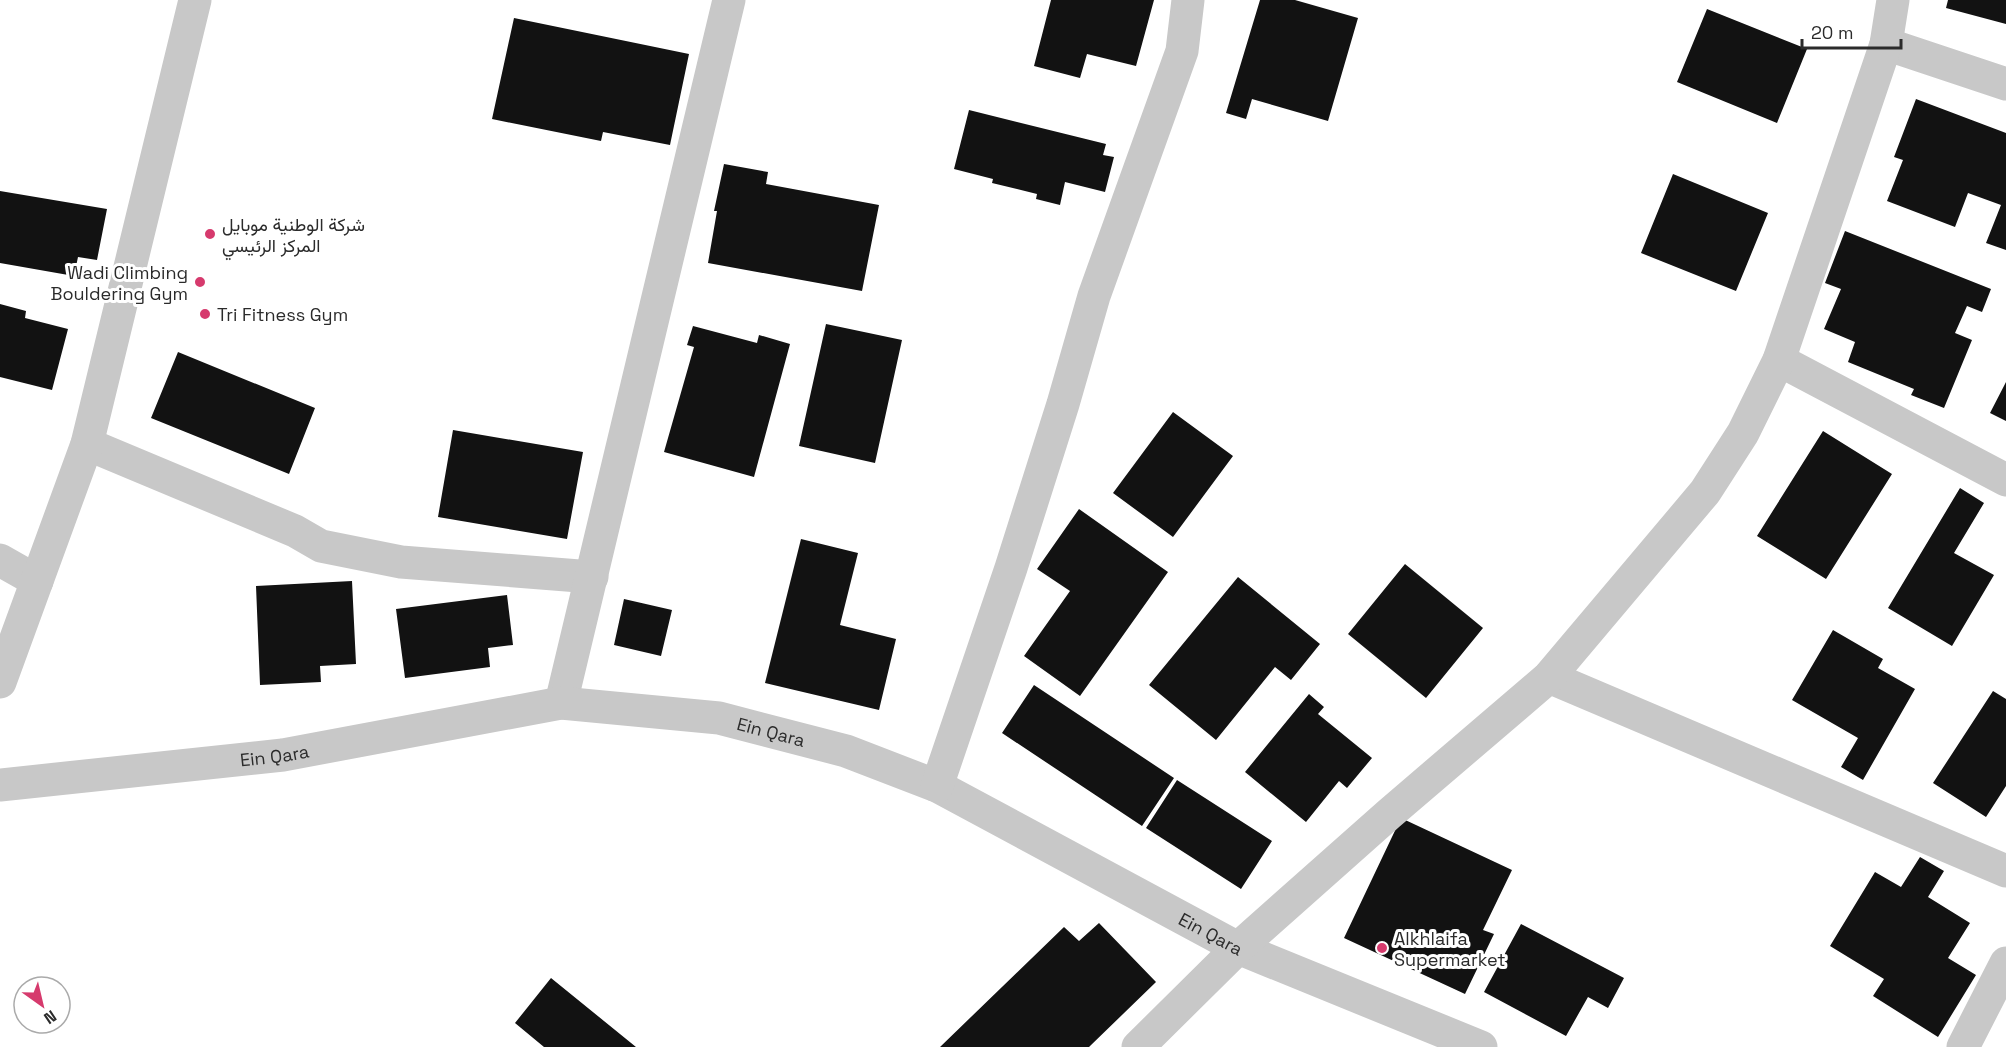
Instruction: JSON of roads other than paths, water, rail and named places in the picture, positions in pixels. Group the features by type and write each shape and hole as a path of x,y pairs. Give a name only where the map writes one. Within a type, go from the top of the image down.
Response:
{"street":[{"path":"0,682 87,444 195,0"},
{"path":"561,703 729,0"},
{"path":"937,786 1011,568 1063,404 1094,296 1182,51 1188,0"},
{"path":"1138,1047 1238,948 1549,677 1705,492 1743,433 1779,360 1886,44 1893,0"},
{"path":"1886,44 2006,84"},
{"path":"1779,360 2006,480"},
{"path":"87,444 295,531 321,546 401,562 592,577"},
{"path":"0,560 37,581"},
{"path":"1549,677 2006,871"},
{"name":"Ein Qara","path":"0,784 282,756 561,703 719,718 846,752 937,786 1238,948 1481,1047"},
{"path":"1963,1047 2006,963"}],"place":[{"name":"شركة الوطنية موبايل المركز الرئيسي","path":"210,234"},
{"name":"Wadi Climbing Bouldering Gym","path":"200,282"},
{"name":"Tri Fitness Gym","path":"205,314"},
{"name":"Alkhlaifa Supermarket","path":"1382,948"}]}
